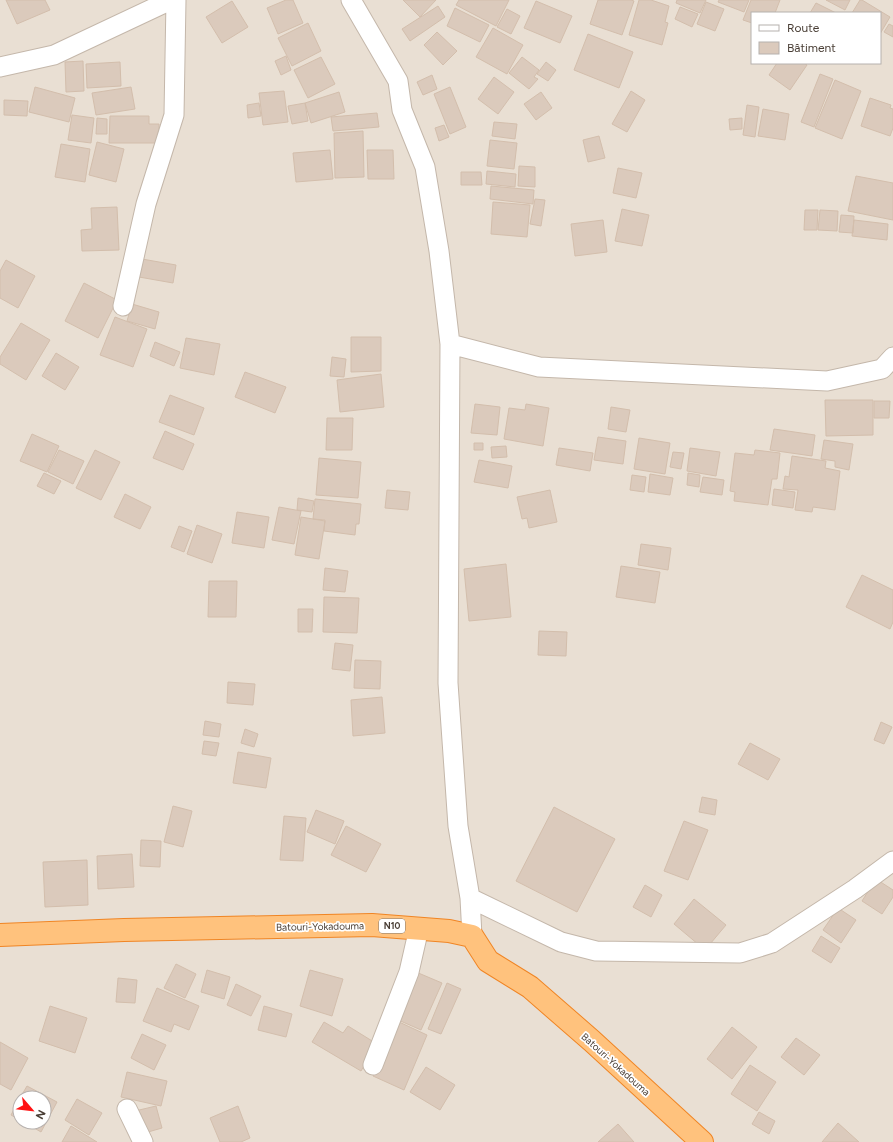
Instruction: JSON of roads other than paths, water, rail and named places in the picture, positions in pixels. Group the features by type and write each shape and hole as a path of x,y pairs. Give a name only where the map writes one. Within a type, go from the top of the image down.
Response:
{"highway":[{"name":"Batouri-Yokadouma","path":"0,935 124,930 372,925 449,931 472,936 488,961 530,988 597,1046 702,1142"}],"street":[{"path":"0,67 54,55 171,0"},
{"path":"123,306 146,204 174,115 176,0"},
{"path":"351,0 398,81 402,110 425,167 439,251 450,344 448,683 458,826 470,898 472,936"},
{"path":"450,344 539,367 827,381 882,369 893,357"},
{"path":"470,898 561,942 596,951 740,953 772,943 855,889 893,860"},
{"path":"373,1065 409,972 419,928"},
{"path":"127,1109 143,1142"}]}
